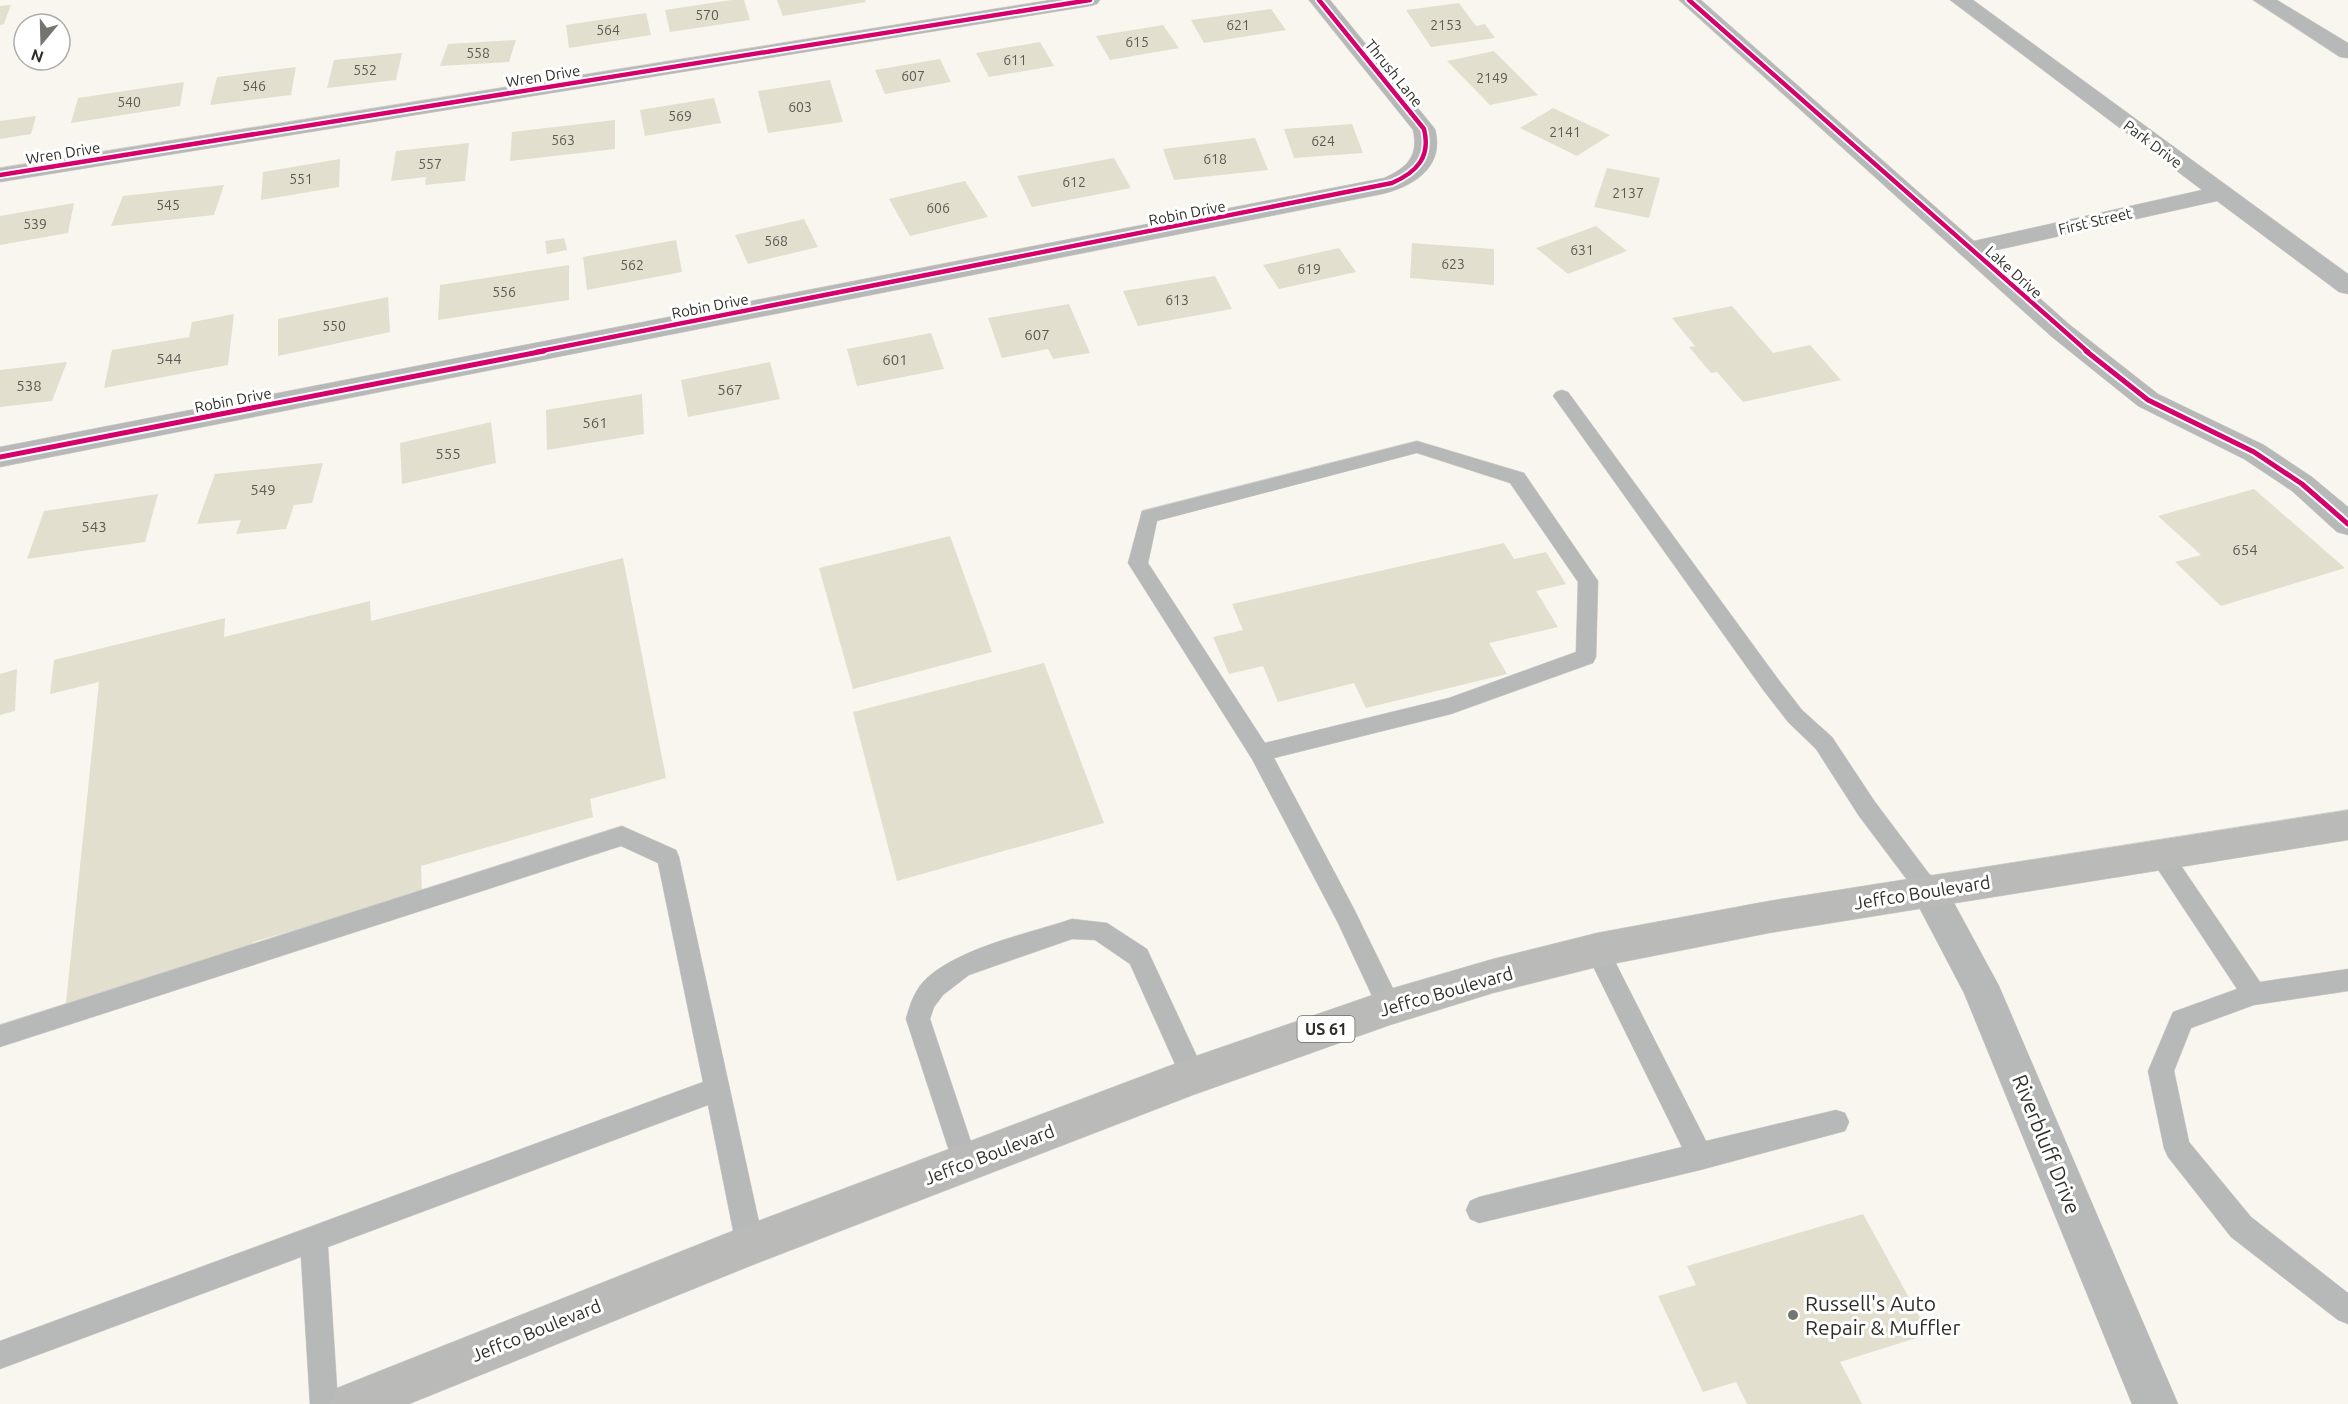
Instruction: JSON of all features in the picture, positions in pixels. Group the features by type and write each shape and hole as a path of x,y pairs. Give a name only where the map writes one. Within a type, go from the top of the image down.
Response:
{"main road":[{"name":"Jeffco Boulevard","path":"353,1404 750,1245 1192,1077 1389,1007 1493,976 1597,950 1928,890 2348,825"}],"street":[{"name":"Wren Drive","path":"0,175 1089,0"},
{"name":"Thrush Lane","path":"1319,0 1424,129 1428,149 1419,167"},
{"name":"Lake Drive","path":"1689,0 2061,331 2148,400 2254,452 2302,484 2348,524"},
{"name":"Park Drive","path":"1960,0 2348,286"},
{"path":"2263,0 2348,52"},
{"name":"Robin Drive","path":"0,457 1382,187 1410,175 1419,167"},
{"name":"First Street","path":"1970,249 2220,193"},
{"name":"Riverbluff Drive","path":"1928,890 1984,996 2155,1404"}],"lane":[{"path":"1562,396 1771,685 1795,716 1824,743 1867,809 1928,890"},
{"path":"1260,753 1451,706 1586,657 1588,581 1517,478 1417,447 1149,516 1138,563 1260,753 1346,916 1389,1007"},
{"path":"0,1036 622,836 668,857 750,1245"},
{"path":"2161,855 2254,994"},
{"path":"965,1163 918,1018 923,1002 934,987 961,967 1072,929 1099,930 1139,957 1192,1077"},
{"path":"1597,950 1700,1157"},
{"path":"2348,980 2254,994 2182,1020 2161,1071 2177,1148 2241,1227 2348,1310"},
{"path":"0,1355 717,1089"},
{"path":"1479,1210 1836,1122"},
{"path":"314,1239 324,1404"}],"building":[{"path":"744,0 750,20 670,32 665,10"},
{"path":"777,0 865,0 866,2 783,16"},
{"path":"1459,3 1476,26 1485,24 1495,38 1431,47 1406,10"},
{"path":"11,5 4,24 0,25 0,6"},
{"path":"1271,9 1286,30 1204,43 1191,20"},
{"path":"646,13 651,35 569,48 566,25"},
{"path":"1163,25 1179,48 1110,60 1096,36"},
{"path":"516,40 509,62 440,66 448,44"},
{"path":"1040,42 1054,66 989,77 976,53"},
{"path":"1494,51 1538,95 1490,105 1447,61"},
{"path":"402,53 396,80 327,88 334,60"},
{"path":"940,59 951,82 885,94 875,70"},
{"path":"296,67 291,95 210,105 217,77"},
{"path":"830,80 843,122 768,133 758,91"},
{"path":"184,82 180,106 71,123 78,98"},
{"path":"714,98 721,123 645,136 640,110"},
{"path":"1553,108 1610,135 1577,156 1520,128"},
{"path":"36,116 31,134 0,139 0,121"},
{"path":"615,120 615,149 510,161 512,132"},
{"path":"1352,124 1363,153 1294,158 1284,129"},
{"path":"1255,138 1268,170 1174,180 1163,149"},
{"path":"469,143 465,181 425,185 426,177 391,181 396,151"},
{"path":"1114,158 1131,188 1032,207 1017,176"},
{"path":"340,159 339,187 261,200 263,172"},
{"path":"1607,168 1660,178 1649,218 1594,207"},
{"path":"965,181 988,217 910,236 889,199"},
{"path":"224,185 214,215 111,226 123,196"},
{"path":"74,203 68,233 0,245 0,216"},
{"path":"804,219 818,247 748,264 735,235"},
{"path":"1596,226 1627,251 1568,274 1536,248"},
{"path":"564,238 567,250 547,254 545,241"},
{"path":"676,240 682,272 587,290 583,257"},
{"path":"1412,243 1494,249 1494,285 1410,278"},
{"path":"1339,248 1356,272 1279,289 1263,265"},
{"path":"569,265 569,300 438,320 440,285"},
{"path":"1215,276 1232,309 1138,326 1123,291"},
{"path":"388,297 390,332 278,356 278,319"},
{"path":"1069,304 1090,353 1053,359 1048,349 1002,358 988,318"},
{"path":"1732,306 1773,353 1810,345 1841,380 1743,402 1717,372 1711,373 1689,347 1695,346 1672,318"},
{"path":"234,314 228,365 104,388 112,350 189,337 192,322"},
{"path":"931,333 944,369 857,386 847,349"},
{"path":"67,362 52,401 0,407 0,370"},
{"path":"770,362 780,399 688,417 681,380"},
{"path":"642,394 644,434 547,450 546,410"},
{"path":"491,422 496,463 402,484 400,443"},
{"path":"323,463 312,503 294,505 286,529 236,534 241,520 197,524 215,474"},
{"path":"2254,489 2345,568 2221,606 2175,562 2201,555 2158,516"},
{"path":"158,494 145,542 27,559 44,511"},
{"path":"950,536 992,652 853,689 819,568"},
{"path":"1504,543 1514,559 1546,552 1566,584 1536,591 1558,627 1489,643 1507,674 1366,708 1354,683 1278,702 1263,666 1229,674 1213,637 1243,630 1232,604"},
{"path":"623,558 666,778 590,799 593,817 421,866 422,893 253,942 252,947 66,1003 99,682 50,694 54,660 225,618 224,637 370,601 371,621"},
{"path":"1044,663 1104,823 897,881 853,712"},
{"path":"17,669 15,711 0,715 0,674"},
{"name":"Russell's Auto Repair & Muffler","path":"1863,1214 1929,1334 1840,1362 1862,1404 1747,1404 1736,1382 1703,1392 1658,1296 1696,1285 1687,1266"}],"cycle path":[{"path":"0,175 1090,0"},
{"path":"0,457 1382,187 1402,179 1418,167 1424,159 1427,151 1424,129 1319,0"},
{"path":"1689,0 2061,331 2148,400 2254,452 2302,484 2348,524"}],"place":[{"name":"Russell's Auto Repair & Muffler","path":"1793,1315"}]}
